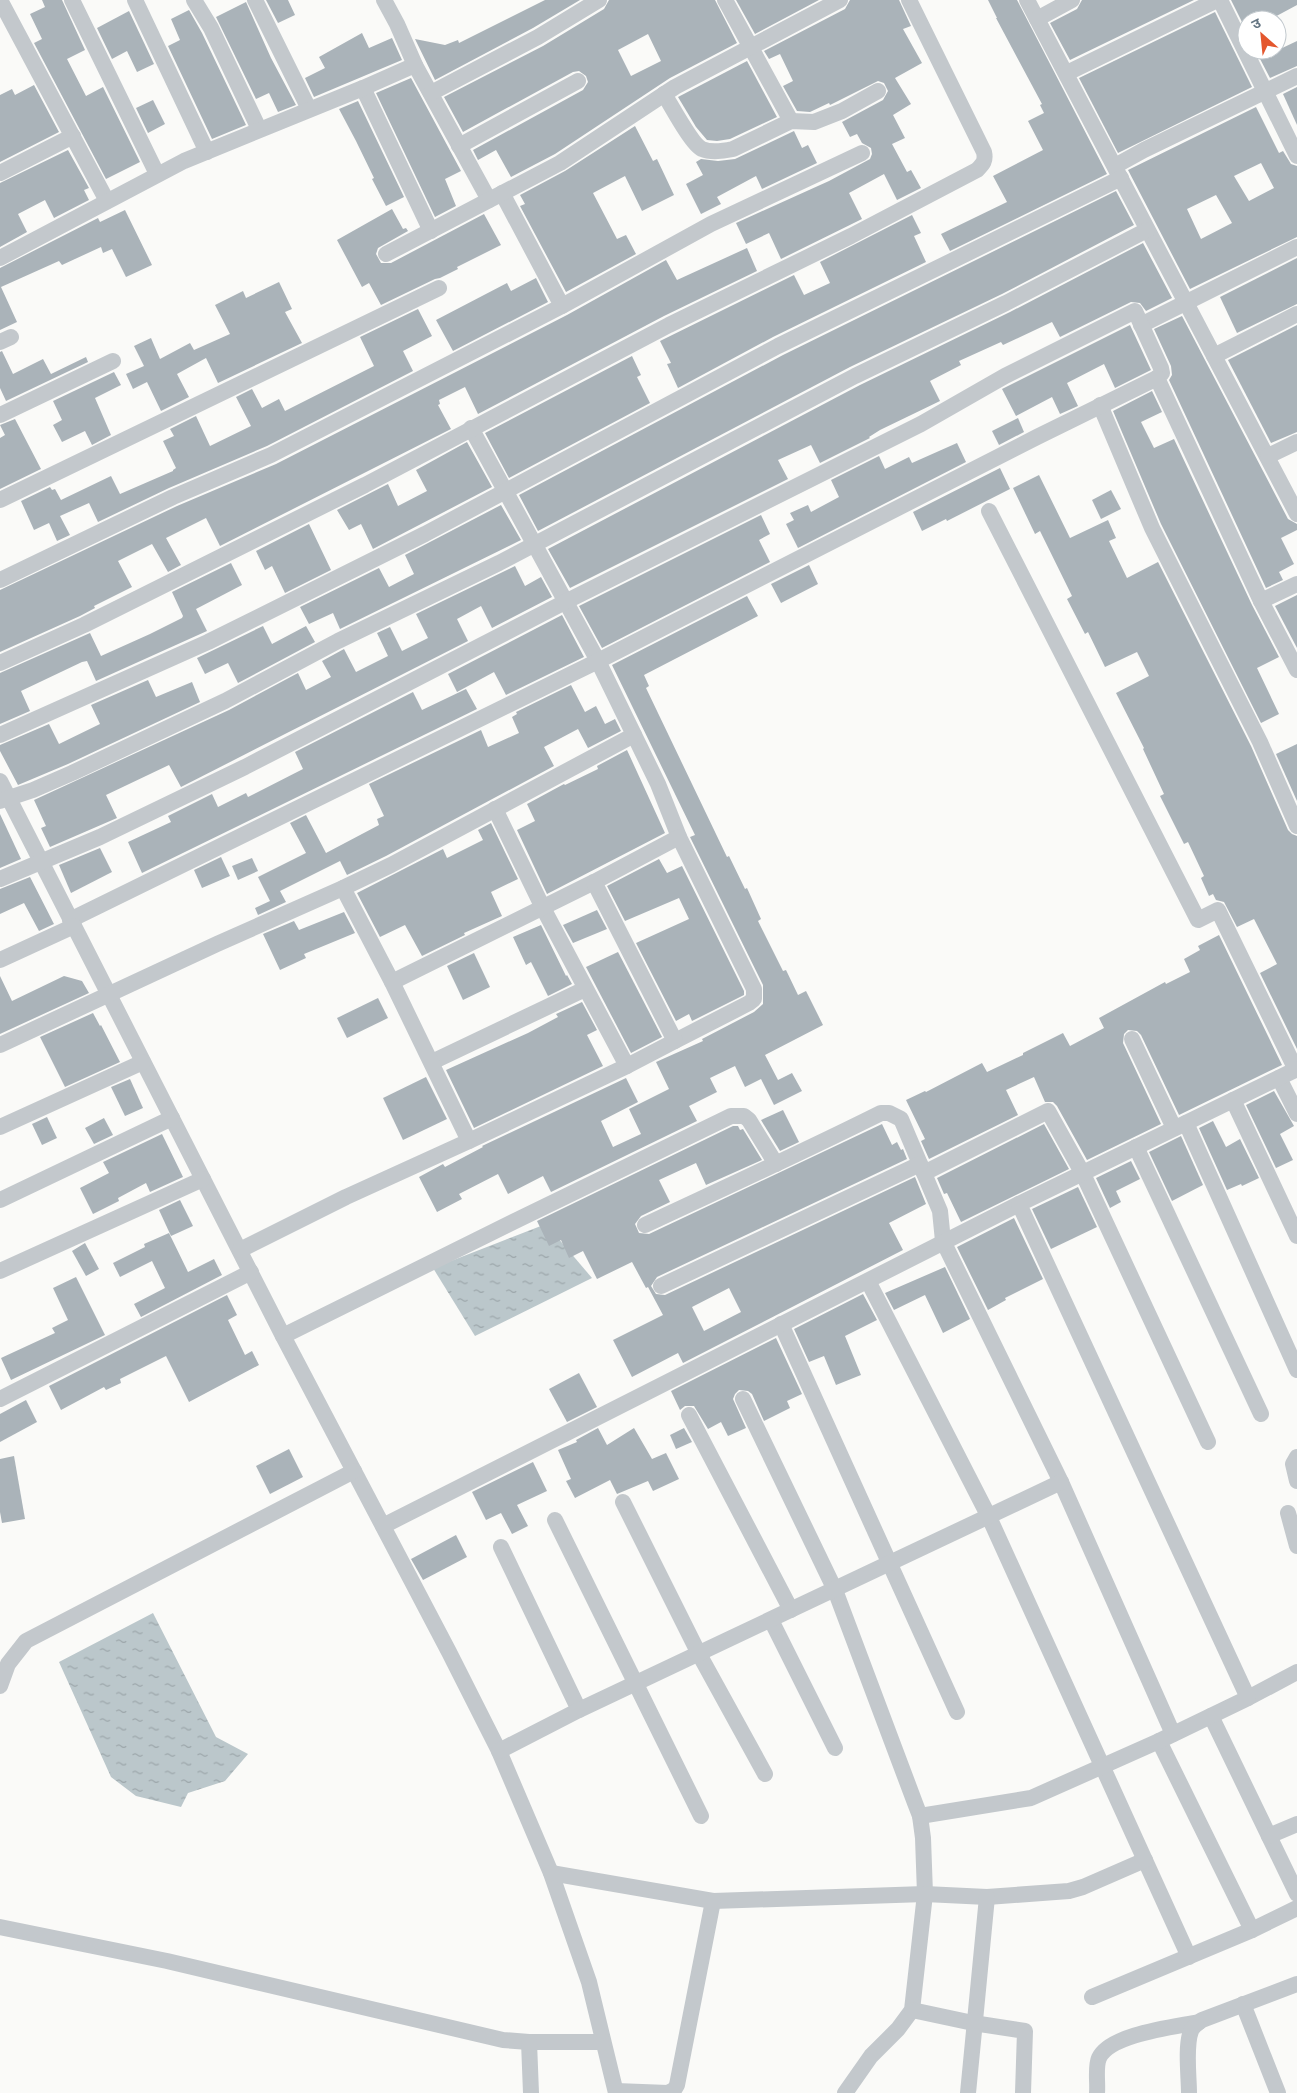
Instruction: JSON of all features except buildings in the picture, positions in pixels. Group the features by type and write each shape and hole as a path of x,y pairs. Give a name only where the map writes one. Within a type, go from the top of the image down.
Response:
{"street":[{"path":"0,0 107,201"},
{"path":"72,0 157,174"},
{"path":"135,0 207,152"},
{"path":"194,0 211,28 259,130"},
{"path":"255,0 309,109"},
{"path":"384,0 415,65 459,146 495,197 562,306"},
{"path":"431,93 538,37 599,0"},
{"path":"725,0 791,121"},
{"path":"386,254 560,163 675,87 840,0"},
{"path":"0,663 84,625 365,484 669,325 932,194 966,176 983,164 986,158 980,142 909,0"},
{"path":"1027,0 1188,302 1214,356 1297,514"},
{"path":"1037,19 1072,0"},
{"path":"1067,73 1218,0 1248,54 1264,91 1297,156"},
{"path":"0,258 157,174 415,65"},
{"path":"0,735 208,642 505,492 778,346 1118,172 1144,150 1297,76"},
{"path":"459,146 578,81"},
{"path":"363,88 431,231"},
{"path":"664,94 696,145 706,151 733,150 791,121 814,122 842,111 878,91"},
{"path":"0,173 73,136"},
{"path":"0,580 173,498 271,455 562,306 711,224 862,154"},
{"path":"4,799 33,790 72,773 224,701 338,641 499,563 855,376 1006,303 1148,230"},
{"path":"1141,325 1297,247"},
{"path":"0,500 439,288"},
{"path":"0,879 100,837 245,767 566,601 921,424 1005,376 1135,311 1161,368 1162,373 1157,378 598,661 0,960"},
{"path":"1214,356 1297,314"},
{"path":"0,415 113,361"},
{"path":"1157,378 1261,601 1296,663"},
{"path":"1100,406 1152,528 1260,742 1297,826"},
{"path":"240,1250 346,1197 627,1066 749,1003 755,995 751,980 679,836 658,784 598,661 471,428"},
{"path":"1268,456 1297,442"},
{"path":"383,1526 868,1281 943,1241 1297,1069 1218,910 1198,920 989,511"},
{"path":"1261,601 1297,584"},
{"path":"0,1045 392,865 634,735"},
{"path":"0,781 4,799 41,862 283,1336 499,1751 551,1873 589,1982 602,2042 616,2092 668,2093 674,2090 677,2085 713,1901"},
{"path":"495,809 543,908 627,1066"},
{"path":"392,982 543,908 679,836"},
{"path":"594,882 675,1041"},
{"path":"343,888 432,1062 469,1141"},
{"path":"432,1062 586,989"},
{"path":"1132,1040 1180,1126 1297,1370"},
{"path":"0,1127 143,1062"},
{"path":"1279,1078 1297,1114"},
{"path":"1233,1100 1297,1236"},
{"path":"661,1286 1048,1111 1082,1174 1208,1442"},
{"path":"645,1226 880,1113 889,1113 901,1119 940,1211 943,1241 1061,1482 1166,1738 1252,1930"},
{"path":"283,1336 731,1116 744,1116 749,1120 776,1164"},
{"path":"0,1200 172,1118"},
{"path":"1136,1147 1262,1414"},
{"path":"0,1271 203,1179"},
{"path":"1019,1204 1248,1698"},
{"path":"0,1399 251,1272"},
{"path":"868,1281 989,1517 1189,1957"},
{"path":"781,1324 956,1712"},
{"path":"742,1399 835,1590 920,1816 923,1838 925,1894 912,2010 898,2029 871,2056 846,2093"},
{"path":"688,1415 792,1610"},
{"path":"1297,1457 1293,1464 1297,1481"},
{"path":"0,1686 8,1664 26,1641 354,1472"},
{"path":"499,1751 579,1710 1061,1482"},
{"path":"622,1502 699,1654 765,1774"},
{"path":"1288,1513 1297,1546"},
{"path":"554,1520 701,1816"},
{"path":"500,1547 579,1710"},
{"path":"771,1620 835,1748"},
{"path":"920,1816 1031,1798 1166,1738 1297,1672"},
{"path":"1211,1716 1297,1894"},
{"path":"1269,1836 1297,1824"},
{"path":"551,1873 713,1901 925,1894 987,1897 1069,1891 1083,1888 1145,1860"},
{"path":"968,2093 973,2023 987,1897"},
{"path":"1092,1997 1252,1930 1297,1908"},
{"path":"0,1927 167,1961 503,2040 602,2042"},
{"path":"1097,2093 1098,2060 1105,2050 1126,2038 1199,2022 1243,2004 1296,1987"},
{"path":"1243,2004 1278,2093"},
{"path":"912,2010 973,2023 1026,2031 1023,2093"},
{"path":"1189,2093 1189,2039 1191,2030 1199,2022"},
{"path":"528,2042 532,2093"}],"water":[{"path":"546,1224 592,1278 475,1336 433,1268"},
{"path":"153,1613 216,1737 248,1754 225,1781 188,1793 181,1807 136,1796 111,1777 59,1662"}]}
